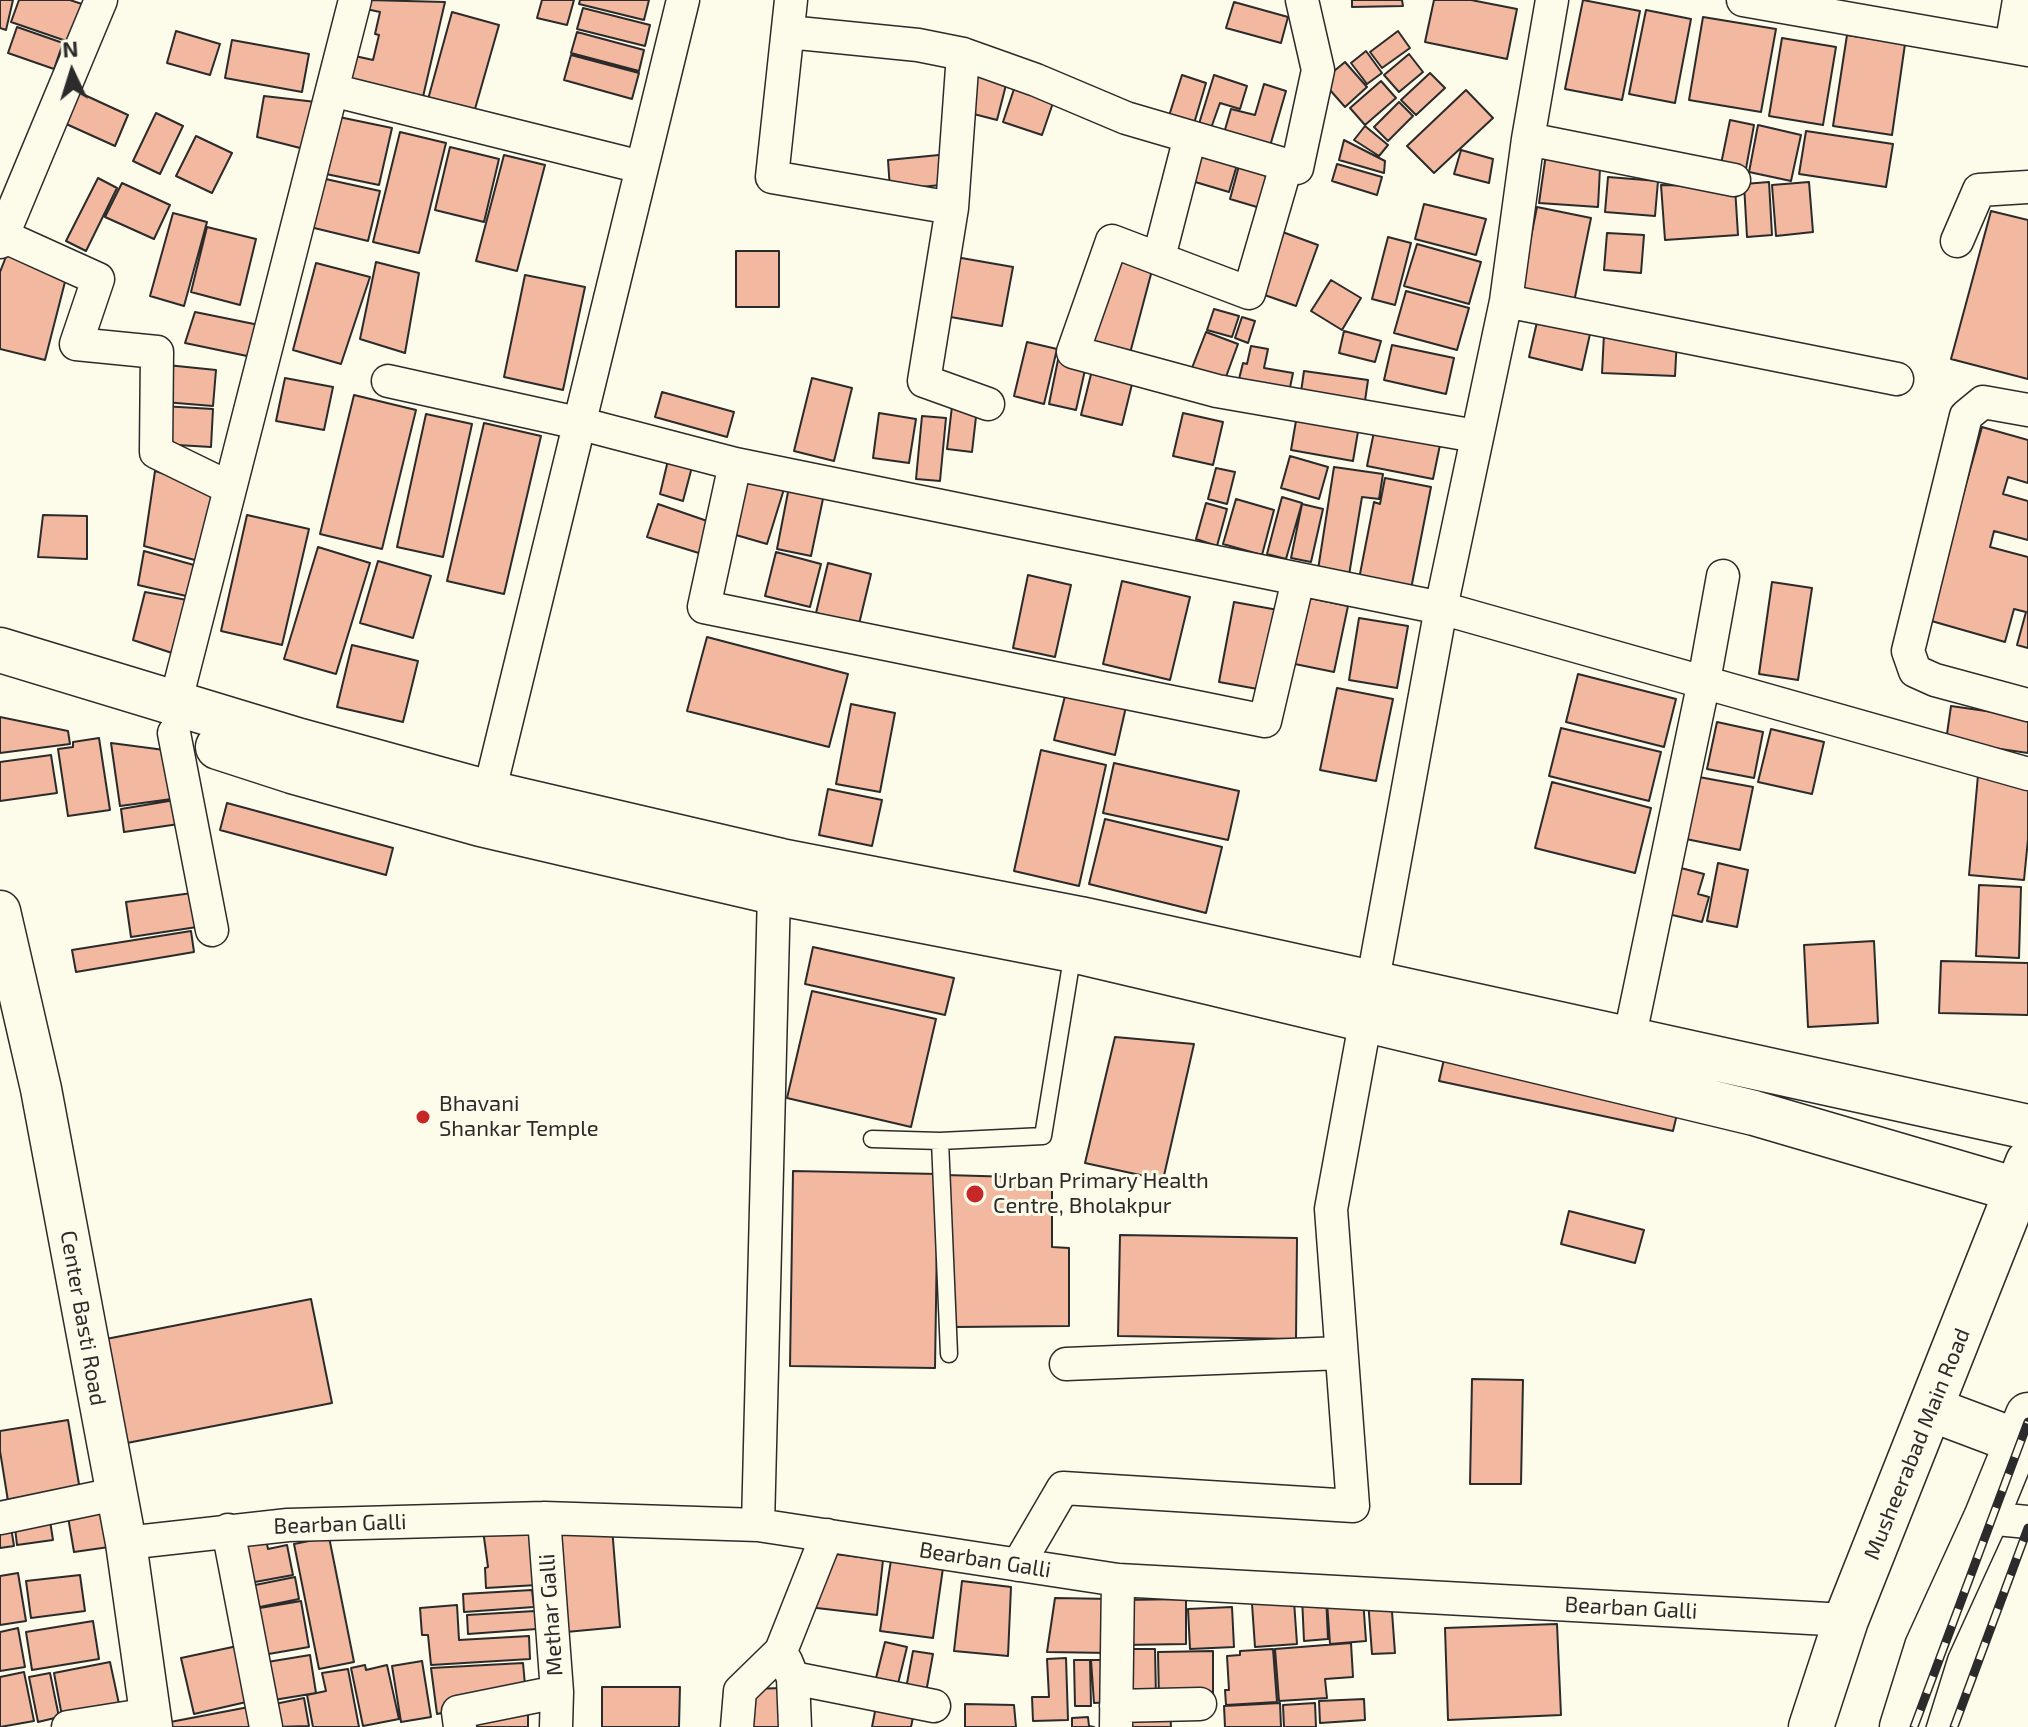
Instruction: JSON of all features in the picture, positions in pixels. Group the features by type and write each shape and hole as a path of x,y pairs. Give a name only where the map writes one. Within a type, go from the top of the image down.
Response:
{"main road":[{"path":"0,650 175,718 292,771 481,824 774,892 1073,950 1368,1002 1629,1040 2028,1127"},
{"path":"0,679 781,861 1080,919 1754,1113 2022,1176"},
{"name":"Musheerabad Main Road","path":"1811,1727 1846,1620 2022,1176"},
{"path":"1902,1727 1927,1647 2007,1520 2022,1428 1931,1409"}],"street":[{"path":"101,0 1,239 98,279 76,344 157,352 156,452 230,488"},
{"path":"212,930 175,718 230,488 355,0"},
{"path":"489,793 683,0"},
{"path":"791,0 772,177 952,208"},
{"path":"788,32 918,45 963,54 1036,80 1126,118 1297,168 1318,70 1302,0"},
{"path":"1018,1565 1063,1488 1353,1506 1331,1209 1441,608 1506,301 1528,139 1552,0"},
{"path":"1743,0 2020,48 2019,0"},
{"path":"963,54 952,208 924,381 988,404"},
{"path":"332,90 641,167"},
{"path":"1159,257 1190,137"},
{"path":"1528,139 1734,180"},
{"path":"1286,166 1249,293 1112,241 1073,352 1217,391 1476,436"},
{"path":"1957,241 1979,190 2028,187"},
{"path":"1506,301 1897,379"},
{"path":"388,381 578,423 735,464 1441,608 2028,774"},
{"path":"2028,410 1983,402 1966,416 1908,651 1915,671 1935,680 2028,705"},
{"path":"735,464 704,607 1265,721 1298,580"},
{"path":"1629,1040 1723,576"},
{"path":"758,1525 774,892"},
{"name":"Center Basti Road","path":"0,911 41,1089 126,1543 151,1721"},
{"path":"1066,1364 1341,1353"},
{"path":"0,1518 115,1494"},
{"name":"Bearban Galli","path":"126,1543 288,1525 544,1518 758,1525 1118,1580 1846,1620"},
{"name":"Methar Galli","path":"460,1727 458,1712 557,1692 544,1518"},
{"path":"228,1530 266,1727"},
{"path":"795,1727 787,1664 827,1535"},
{"path":"1118,1580 1116,1717 1200,1704"},
{"path":"737,1727 740,1691 787,1664 934,1706"},
{"path":"556,1727 557,1692"},
{"path":"68,1727 151,1721"}],"lane":[{"path":"872,1139 940,1141 1043,1136 1073,950"},
{"path":"940,1141 949,1354"}],"building":[{"path":"0,0 13,0 6,30 0,28"},
{"path":"19,0 70,0 88,6 75,44 11,22"},
{"path":"368,0 445,2 422,101 349,85 355,56 373,60 379,35 375,34 380,12 366,9"},
{"path":"542,0 574,0 567,25 537,18"},
{"path":"580,0 649,0 644,20 579,4"},
{"path":"1352,0 1402,0 1403,6 1352,7"},
{"path":"1434,0 1471,0 1517,9 1507,59 1425,42"},
{"path":"1583,0 1640,11 1622,100 1565,89"},
{"path":"1234,2 1288,17 1281,43 1226,28"},
{"path":"583,8 650,25 645,46 577,29"},
{"path":"1646,10 1691,19 1675,103 1629,94"},
{"path":"452,12 499,25 473,116 427,103"},
{"path":"1703,17 1776,29 1761,112 1689,100"},
{"path":"17,27 63,43 54,69 8,53"},
{"path":"176,31 220,44 210,75 167,63"},
{"path":"1398,31 1410,48 1382,68 1370,52"},
{"path":"577,32 644,50 639,71 571,53"},
{"path":"1847,35 1905,44 1892,135 1833,126"},
{"path":"1782,38 1836,47 1823,125 1769,116"},
{"path":"232,40 309,54 302,92 225,78"},
{"path":"1366,51 1382,73 1367,84 1351,63"},
{"path":"1409,54 1423,72 1399,92 1384,75"},
{"path":"571,55 639,73 632,99 564,80"},
{"path":"1345,62 1367,87 1345,107 1322,81"},
{"path":"973,72 1007,81 997,120 962,111"},
{"path":"1430,73 1445,88 1416,115 1401,100"},
{"path":"1182,75 1206,83 1193,127 1168,119"},
{"path":"1214,75 1247,86 1240,109 1220,103 1210,131 1198,127"},
{"path":"1381,81 1396,98 1365,125 1350,108"},
{"path":"1016,83 1055,97 1042,135 1003,122"},
{"path":"1264,84 1286,91 1268,153 1222,140 1231,109 1255,115"},
{"path":"1466,90 1493,118 1434,173 1407,146"},
{"path":"78,92 128,115 115,146 64,123"},
{"path":"264,96 316,102 308,150 257,137"},
{"path":"1399,102 1413,116 1388,141 1374,127"},
{"path":"156,113 183,126 160,174 133,161"},
{"path":"339,117 392,128 379,185 326,174"},
{"path":"1730,120 1754,125 1745,174 1720,169"},
{"path":"1758,125 1801,135 1791,181 1749,172"},
{"path":"1365,126 1388,145 1379,156 1354,140"},
{"path":"1806,131 1893,144 1886,187 1799,174"},
{"path":"400,132 446,143 419,253 373,242"},
{"path":"196,136 232,153 212,193 176,176"},
{"path":"1344,140 1385,161 1384,173 1339,160"},
{"path":"1195,145 1239,158 1229,192 1185,179"},
{"path":"450,147 499,159 484,222 435,210"},
{"path":"1461,150 1493,159 1489,183 1454,174"},
{"path":"949,154 951,184 890,190 888,160"},
{"path":"1546,154 1600,168 1598,207 1539,203"},
{"path":"504,155 545,165 517,271 476,261"},
{"path":"1240,162 1278,172 1267,210 1230,199"},
{"path":"1337,164 1382,177 1377,195 1332,181"},
{"path":"1608,177 1658,181 1655,216 1605,212"},
{"path":"98,178 117,188 86,251 66,241"},
{"path":"321,178 380,191 368,241 310,227"},
{"path":"1769,182 1772,235 1747,237 1744,184"},
{"path":"1809,182 1813,232 1776,236 1772,185"},
{"path":"122,183 170,205 154,239 105,217"},
{"path":"1661,185 1735,187 1738,235 1665,240"},
{"path":"1424,204 1486,219 1476,255 1415,239"},
{"path":"1537,207 1591,218 1573,307 1519,296"},
{"path":"1991,211 2028,220 2028,379 1951,359"},
{"path":"173,213 207,222 184,306 150,296"},
{"path":"207,227 256,239 240,305 191,292"},
{"path":"1277,230 1318,245 1296,306 1256,292"},
{"path":"1607,233 1644,235 1641,273 1604,270"},
{"path":"1388,237 1411,243 1395,305 1372,299"},
{"path":"1417,244 1481,262 1469,304 1404,286"},
{"path":"9,249 67,274 45,360 0,349 0,272"},
{"path":"1116,249 1155,259 1129,357 1090,347"},
{"path":"736,251 779,251 779,307 736,307"},
{"path":"950,256 1013,267 1002,326 939,315"},
{"path":"376,262 419,273 405,353 360,339"},
{"path":"316,263 370,277 341,364 293,350"},
{"path":"525,275 585,287 563,390 504,377"},
{"path":"1331,280 1361,298 1342,330 1311,311"},
{"path":"1406,291 1469,308 1457,350 1394,333"},
{"path":"1214,309 1239,316 1232,337 1207,330"},
{"path":"195,312 259,325 247,356 185,343"},
{"path":"1242,317 1255,321 1248,343 1235,338"},
{"path":"1537,322 1590,334 1582,370 1529,357"},
{"path":"1344,331 1381,341 1375,362 1339,353"},
{"path":"1206,332 1238,344 1223,385 1190,373"},
{"path":"1604,334 1677,338 1675,376 1602,373"},
{"path":"1027,342 1057,349 1044,404 1014,396"},
{"path":"1392,345 1454,358 1446,394 1384,380"},
{"path":"1251,346 1268,349 1264,368 1293,373 1288,397 1237,387"},
{"path":"1059,355 1087,361 1076,410 1049,404"},
{"path":"167,365 216,370 213,406 164,402"},
{"path":"1093,366 1134,376 1122,425 1081,415"},
{"path":"1304,371 1368,380 1364,408 1300,399"},
{"path":"285,378 333,387 324,430 276,421"},
{"path":"812,378 852,388 834,461 794,451"},
{"path":"662,392 734,412 727,437 655,417"},
{"path":"354,395 416,410 382,549 320,534"},
{"path":"162,406 213,409 211,447 160,444"},
{"path":"952,406 977,408 972,452 947,449"},
{"path":"1298,409 1360,420 1353,461 1291,450"},
{"path":"879,413 916,419 909,463 873,458"},
{"path":"1183,413 1223,422 1213,465 1173,456"},
{"path":"426,414 472,424 443,557 397,547"},
{"path":"922,416 946,418 940,481 916,479"},
{"path":"1376,422 1442,435 1433,479 1367,466"},
{"path":"484,423 541,436 504,594 447,581"},
{"path":"1982,427 2028,440 2028,483 2008,477 2003,494 2028,501 2028,540 1994,531 1990,547 2028,557 2028,648 2017,645 2026,612 2014,609 2005,642 1928,620"},
{"path":"669,456 693,463 683,501 660,494"},
{"path":"1290,456 1328,467 1319,499 1281,488"},
{"path":"1334,467 1383,474 1379,499 1362,497 1348,581 1317,576"},
{"path":"1216,468 1235,472 1227,504 1208,499"},
{"path":"155,471 216,489 202,562 144,546"},
{"path":"746,478 784,489 767,544 729,533"},
{"path":"1385,478 1431,487 1411,589 1359,579 1374,502 1380,504"},
{"path":"789,487 824,494 811,556 777,549"},
{"path":"1282,497 1302,503 1286,559 1267,554"},
{"path":"1236,499 1274,510 1262,555 1223,544"},
{"path":"1206,503 1227,509 1217,546 1196,539"},
{"path":"658,504 713,523 702,554 647,537"},
{"path":"1302,504 1323,509 1311,562 1291,558"},
{"path":"43,515 87,516 87,559 38,557"},
{"path":"247,515 309,529 282,645 221,631"},
{"path":"318,547 370,563 336,674 284,659"},
{"path":"144,551 201,567 195,598 138,585"},
{"path":"776,552 821,564 810,607 765,596"},
{"path":"378,561 431,576 413,638 360,623"},
{"path":"828,563 871,574 859,624 816,613"},
{"path":"1028,575 1071,585 1055,657 1013,648"},
{"path":"1122,581 1190,597 1170,680 1103,664"},
{"path":"1772,582 1812,588 1798,680 1759,674"},
{"path":"145,592 192,601 181,656 133,640"},
{"path":"1300,596 1348,606 1334,672 1285,662"},
{"path":"1234,602 1278,610 1263,690 1219,682"},
{"path":"1359,618 1408,626 1397,688 1349,680"},
{"path":"707,637 848,674 829,747 687,711"},
{"path":"352,645 418,661 403,722 337,707"},
{"path":"1578,674 1676,699 1664,747 1566,722"},
{"path":"1068,684 1128,698 1115,755 1054,740"},
{"path":"1337,688 1393,699 1376,781 1320,770"},
{"path":"851,704 895,713 880,792 836,784"},
{"path":"1951,706 2028,717 2028,753 1946,741"},
{"path":"0,717 68,731 70,744 0,753"},
{"path":"1717,722 1763,732 1754,778 1707,769"},
{"path":"1561,728 1661,752 1649,801 1549,776"},
{"path":"1771,729 1824,742 1812,794 1758,782"},
{"path":"99,738 110,810 68,816 58,749 73,747 73,742"},
{"path":"111,743 172,751 179,798 120,806"},
{"path":"1041,750 1106,765 1079,886 1014,871"},
{"path":"51,755 57,793 0,801 0,762"},
{"path":"1114,763 1239,791 1228,840 1103,813"},
{"path":"1978,775 2028,780 2024,880 1969,875"},
{"path":"1699,777 1753,787 1740,850 1686,839"},
{"path":"1552,782 1651,808 1635,873 1535,848"},
{"path":"828,789 882,800 872,846 819,835"},
{"path":"175,800 179,824 124,832 121,809"},
{"path":"227,803 393,848 386,875 220,830"},
{"path":"1105,819 1222,847 1206,913 1089,884"},
{"path":"1718,863 1748,870 1737,927 1707,921"},
{"path":"1681,868 1704,874 1698,894 1709,897 1702,922 1668,914"},
{"path":"1979,885 2021,887 2019,958 1976,956"},
{"path":"192,893 197,927 131,937 126,902"},
{"path":"191,931 194,952 76,972 72,950"},
{"path":"1874,941 1878,1023 1808,1027 1804,945"},
{"path":"813,947 954,978 945,1015 805,984"},
{"path":"1941,961 2028,963 2028,1015 1939,1013"},
{"path":"812,991 936,1019 911,1127 787,1098"},
{"path":"1115,1037 1194,1044 1163,1180 1085,1163"},
{"path":"1447,1046 1681,1097 1673,1131 1439,1081"},
{"path":"793,1171 938,1174 935,1368 790,1366"},
{"path":"945,1175 1052,1178 1052,1247 1069,1248 1069,1326 955,1327"},
{"path":"1569,1211 1644,1230 1635,1263 1561,1244"},
{"path":"1120,1235 1297,1238 1296,1339 1118,1336"},
{"path":"311,1299 332,1403 127,1443 106,1339"},
{"path":"1472,1379 1523,1380 1521,1484 1470,1484"},
{"path":"68,1420 80,1490 8,1501 0,1431"},
{"path":"103,1505 109,1547 74,1552 67,1511"},
{"path":"49,1514 53,1540 17,1545 14,1519"},
{"path":"10,1521 14,1546 0,1548 0,1523"},
{"path":"612,1527 620,1627 566,1632 558,1532"},
{"path":"534,1528 537,1585 486,1588 485,1568 488,1567 483,1530"},
{"path":"264,1530 268,1549 287,1545 293,1575 244,1584 236,1535"},
{"path":"329,1537 354,1662 319,1669 294,1544"},
{"path":"835,1554 883,1560 877,1615 808,1607"},
{"path":"891,1560 943,1568 933,1638 880,1631"},
{"path":"18,1573 26,1621 0,1625 0,1576"},
{"path":"80,1575 85,1611 31,1618 26,1581"},
{"path":"295,1577 299,1599 245,1610 240,1588"},
{"path":"962,1581 1011,1587 1008,1656 954,1651"},
{"path":"532,1590 534,1607 464,1612 463,1594"},
{"path":"1326,1595 1328,1639 1304,1641 1302,1597"},
{"path":"1055,1598 1112,1599 1110,1653 1047,1652"},
{"path":"1391,1598 1395,1653 1372,1654 1368,1600"},
{"path":"1186,1599 1186,1644 1122,1645 1122,1600"},
{"path":"1363,1599 1366,1641 1330,1644 1327,1602"},
{"path":"301,1601 309,1647 257,1656 248,1610"},
{"path":"1294,1601 1297,1644 1255,1647 1252,1604"},
{"path":"457,1605 459,1640 529,1636 530,1659 431,1665 428,1635 422,1635 420,1608"},
{"path":"1232,1607 1234,1647 1190,1649 1188,1609"},
{"path":"535,1611 537,1629 468,1634 467,1615"},
{"path":"93,1621 99,1659 32,1670 26,1632"},
{"path":"1557,1624 1561,1715 1448,1720 1445,1628"},
{"path":"18,1628 25,1667 0,1671 0,1632"},
{"path":"885,1642 907,1647 896,1692 874,1686"},
{"path":"1351,1643 1353,1677 1325,1679 1327,1698 1279,1701 1275,1649"},
{"path":"242,1645 255,1700 194,1714 181,1658"},
{"path":"1123,1649 1155,1649 1156,1698 1123,1698"},
{"path":"1273,1649 1277,1702 1226,1705 1225,1690 1229,1690 1227,1656 1240,1655 1240,1651"},
{"path":"913,1651 933,1654 925,1698 905,1694"},
{"path":"1213,1651 1213,1698 1159,1699 1158,1652"},
{"path":"310,1655 316,1693 262,1702 255,1664"},
{"path":"1066,1658 1068,1720 1033,1721 1032,1697 1049,1697 1047,1659"},
{"path":"1074,1660 1090,1660 1091,1706 1075,1706"},
{"path":"1091,1660 1111,1660 1112,1702 1094,1703"},
{"path":"422,1661 431,1717 401,1722 392,1666"},
{"path":"110,1662 119,1704 62,1716 54,1673"},
{"path":"523,1663 526,1696 437,1714 431,1668"},
{"path":"365,1665 366,1670 387,1665 399,1719 363,1726 351,1668"},
{"path":"348,1669 359,1727 313,1727 307,1695 326,1691 322,1673"},
{"path":"24,1672 34,1721 0,1727 0,1677"},
{"path":"50,1673 59,1717 38,1722 29,1677"},
{"path":"602,1687 680,1687 679,1727 602,1727"},
{"path":"783,1688 789,1727 743,1727 749,1689"},
{"path":"304,1698 309,1726 274,1727 270,1705"},
{"path":"1364,1699 1365,1720 1320,1723 1319,1701"},
{"path":"877,1701 915,1707 911,1727 872,1727"},
{"path":"1280,1703 1281,1727 1225,1727 1224,1706"},
{"path":"1315,1703 1316,1727 1284,1727 1283,1705"},
{"path":"965,1704 1014,1705 1016,1727 965,1727"},
{"path":"254,1706 258,1727 166,1727 165,1723"},
{"path":"1170,1707 1171,1727 1117,1727"},
{"path":"528,1712 528,1727 465,1727"},
{"path":"1088,1717 1089,1726 1094,1727 1072,1727 1072,1718"}],"railway":[{"path":"1914,1727 2028,1422"},
{"path":"1954,1727 2028,1528"}],"place":[{"name":"Bhavani Shankar Temple","path":"423,1117"},
{"name":"Urban Primary Health Centre, Bholakpur","path":"975,1194"}]}
